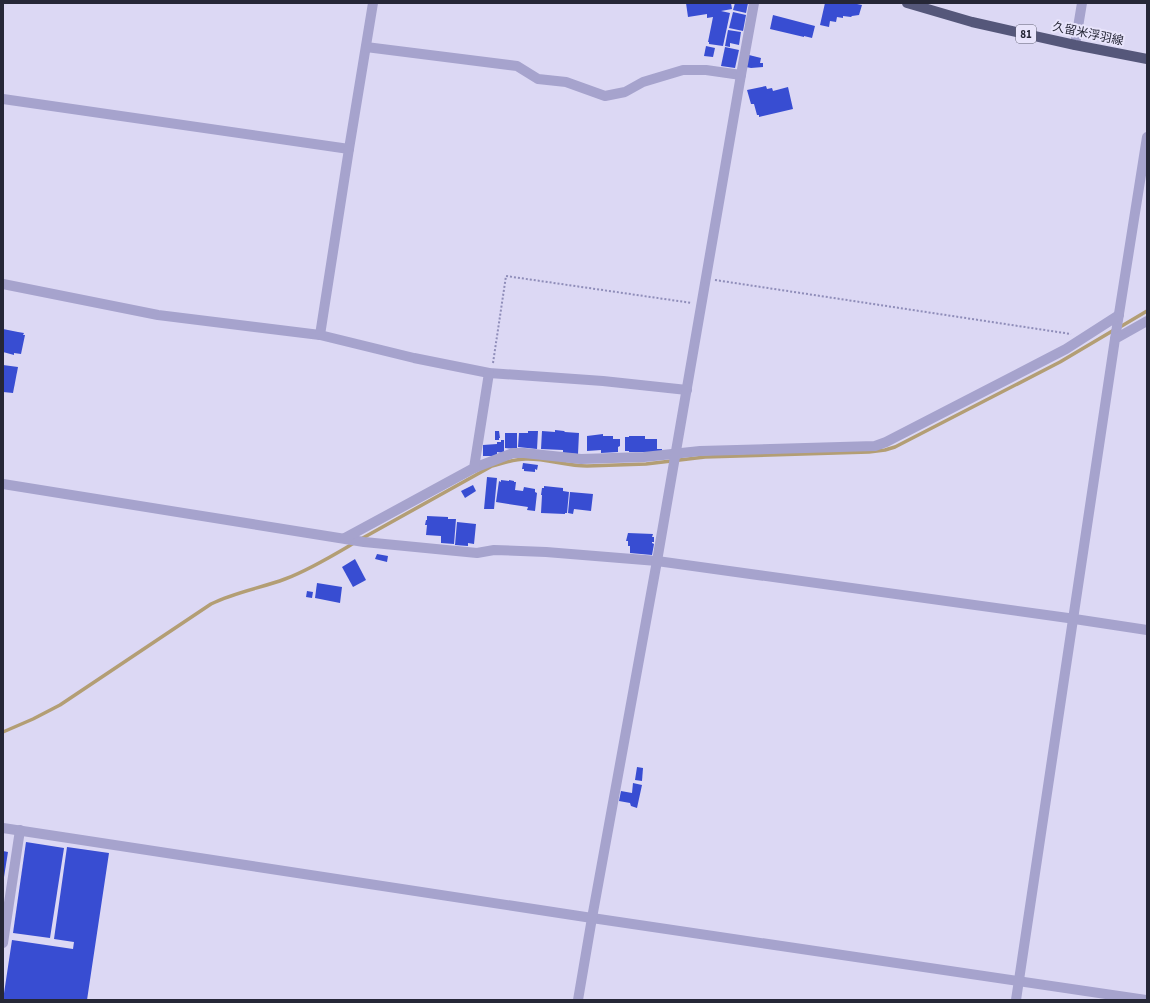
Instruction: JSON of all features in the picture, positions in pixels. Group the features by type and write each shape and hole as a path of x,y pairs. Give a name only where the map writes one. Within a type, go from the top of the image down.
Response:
{"main road":[{"name":"久留米浮羽線","path":"907,3 972,22 1147,60"}],"street":[{"path":"320,335 373,3"},
{"path":"578,1000 657,561 754,3"},
{"path":"1075,45 1082,3"},
{"path":"366,46 517,66 538,79 566,82 605,96 625,92 642,82 683,70 706,70 741,75"},
{"path":"3,99 349,149"},
{"path":"1016,1000 1118,319 1147,137"},
{"path":"3,284 158,315 320,335 414,358 489,373 603,381 687,390"},
{"path":"348,539 474,468 513,454 524,452 581,459 644,457 675,458 708,450 875,446 907,432 1066,349 1086,336 1118,319"},
{"path":"1116,338 1147,321"},
{"path":"474,468 489,373"},
{"path":"3,484 364,542 477,552 494,550 546,552 657,561 1147,630"},
{"path":"3,828 592,918 1146,1000"},
{"path":"3,943 20,830"}],"path":[{"path":"489,373 492,367 506,276 702,305"},
{"path":"706,278 1086,336"}],"building":[{"path":"686,3 731,3 732,9 721,11 730,13 723,46 709,44 708,42 713,17 707,18 707,14 688,17"},
{"path":"735,3 748,3 746,13 733,10"},
{"path":"825,3 857,3 862,5 859,15 851,17 843,16 843,18 837,17 836,22 830,21 829,27 820,25"},
{"path":"733,12 746,15 743,31 729,28"},
{"path":"773,15 815,26 812,38 770,29"},
{"path":"728,30 741,32 739,45 730,43 730,47 725,46"},
{"path":"706,46 715,48 713,57 704,56"},
{"path":"725,47 739,50 735,68 721,66"},
{"path":"749,55 761,58 760,63 763,63 763,67 746,67"},
{"path":"766,86 767,89 772,88 773,91 788,87 793,109 759,117 754,104 751,104 747,90"},
{"path":"3,329 24,333 23,335 25,335 21,354 14,353 14,355 3,352"},
{"path":"3,365 18,367 13,393 3,392"},
{"path":"555,430 579,433 578,454 563,453 563,450 541,449 542,431 555,432"},
{"path":"495,431 499,431 499,440 495,440"},
{"path":"528,431 538,431 537,449 518,447 519,433 528,433"},
{"path":"505,433 517,433 517,449 505,448"},
{"path":"603,434 603,436 613,436 613,439 620,439 618,452 601,453 601,450 587,451 587,436"},
{"path":"645,436 645,439 657,439 657,449 662,449 662,452 625,451 625,437"},
{"path":"501,440 504,440 504,453 497,452 497,455 494,456 483,456 483,445 497,444 497,442 501,442"},
{"path":"523,463 538,465 537,470 535,469 535,472 524,471 524,469 522,469"},
{"path":"487,477 497,478 494,509 484,509"},
{"path":"501,480 516,482 515,490 523,491 524,487 535,489 535,492 537,493 535,511 527,510 528,507 496,502 499,481 501,482"},
{"path":"473,485 476,491 465,498 461,491"},
{"path":"544,486 563,488 563,491 569,492 567,513 541,513 541,495 542,488 544,488"},
{"path":"570,492 593,494 591,511 574,509 573,514 568,513"},
{"path":"427,516 456,519 454,544 441,543 441,536 426,535 427,525 425,525"},
{"path":"457,522 476,524 474,544 468,543 468,546 455,545"},
{"path":"628,533 653,534 652,537 654,537 654,542 652,543 654,544 652,555 630,553 630,546 628,546 628,541 626,541"},
{"path":"377,554 388,556 387,562 375,559"},
{"path":"355,559 366,580 353,587 342,567"},
{"path":"317,583 342,587 340,603 315,598"},
{"path":"307,591 313,592 312,598 306,597"},
{"path":"637,767 643,768 642,781 635,780"},
{"path":"633,783 642,785 637,808 631,806 630,803 619,801 621,791 632,793"},
{"path":"26,842 64,848 50,938 13,933"},
{"path":"67,847 109,853 87,1000 3,1000 12,940 73,949 74,942 54,939"},
{"path":"3,851 8,852 4,877 3,877"}],"waterway":[{"path":"1120,327 1147,311"},
{"path":"361,539 492,466 514,460 535,459 587,466 646,464 705,457 869,452 885,450 895,447 1060,362 1114,330"},
{"path":"3,732 60,705 211,604 229,596 294,575 354,543"}]}
